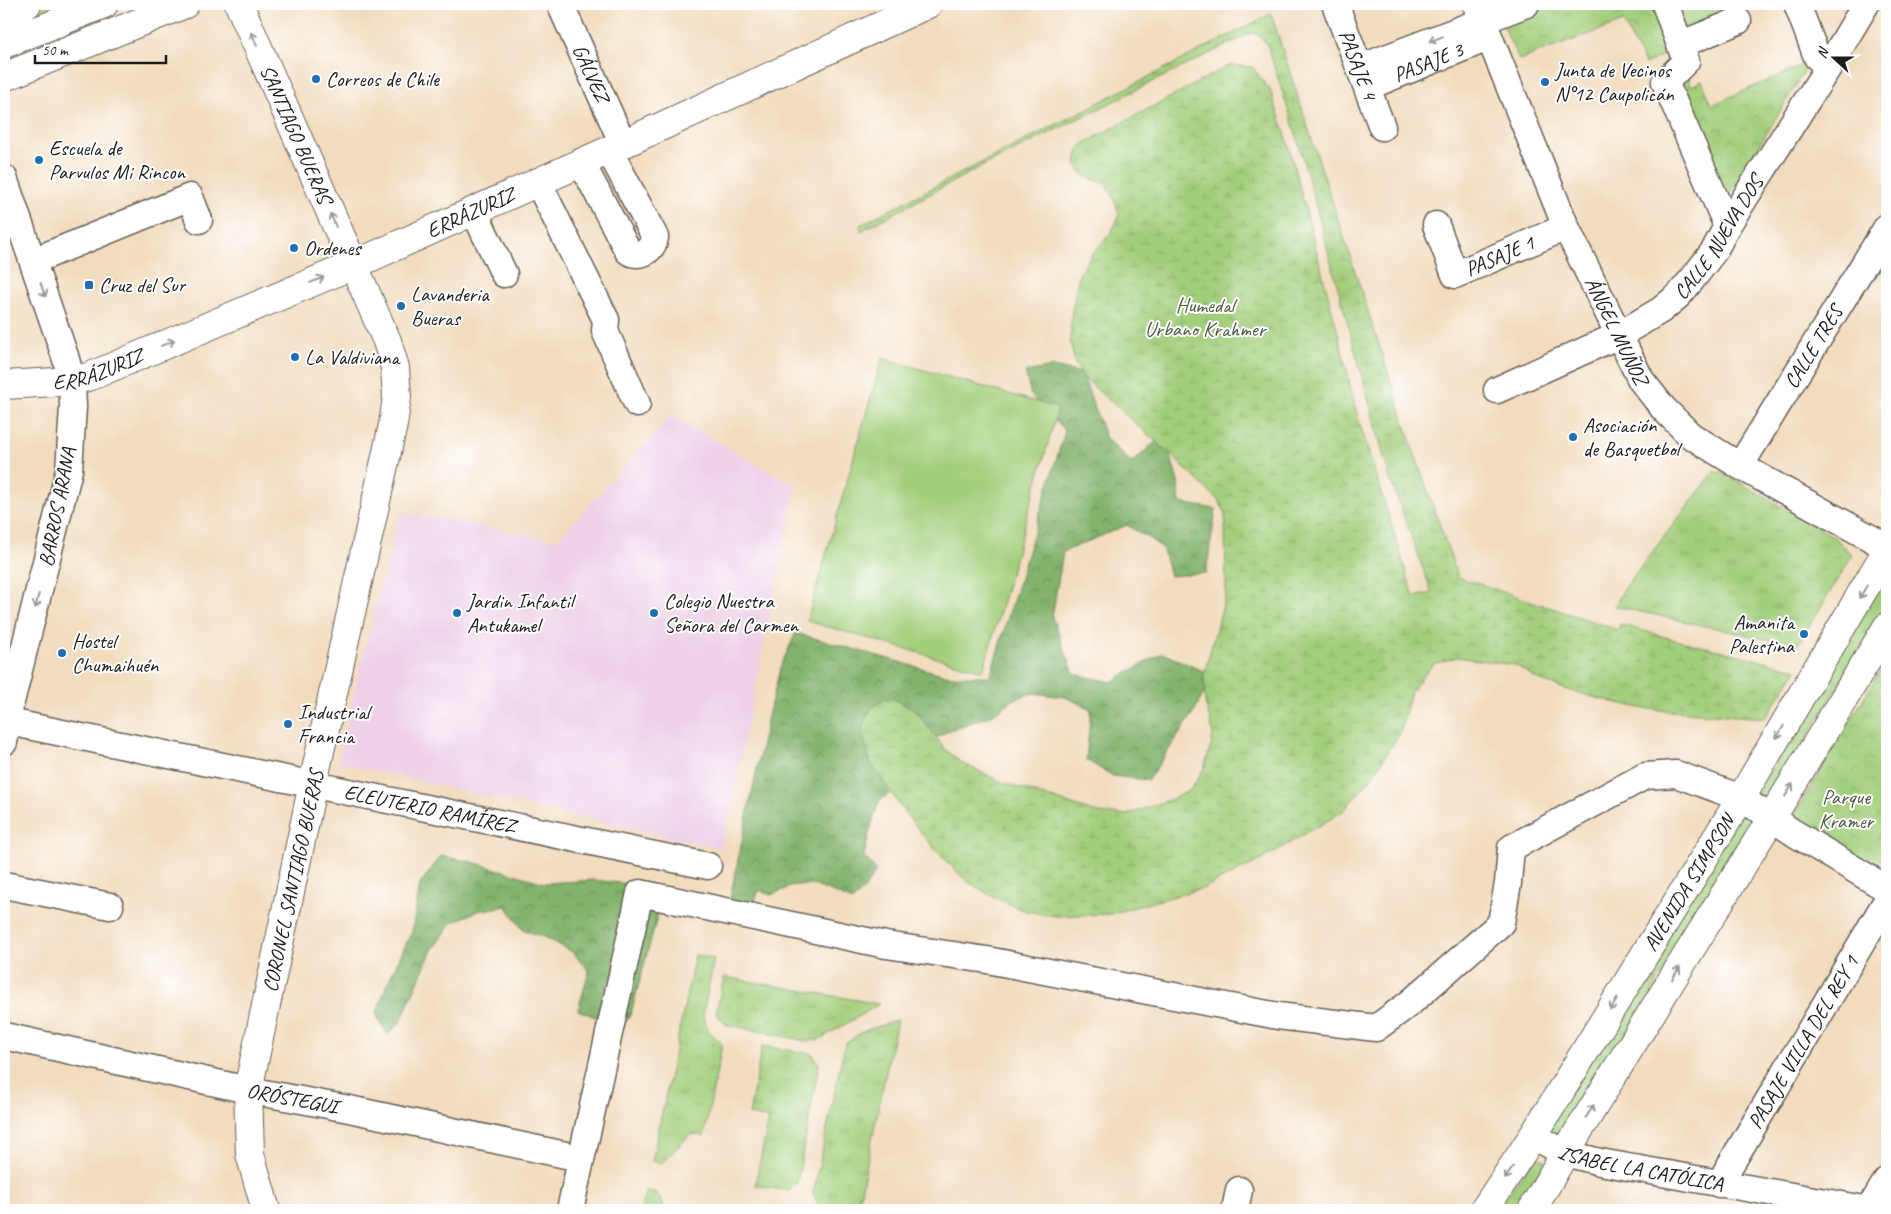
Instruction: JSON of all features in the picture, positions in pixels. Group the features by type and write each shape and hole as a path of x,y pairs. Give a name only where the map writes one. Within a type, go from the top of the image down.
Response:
{"main road":[{"path":"4,24 27,4"},
{"path":"4,44 104,4"},
{"path":"4,77 185,4"},
{"name":"SANTIAGO BUERAS","path":"239,4 352,265"},
{"name":"ERRÁZURIZ","path":"4,385 72,381 91,376 352,265 616,147 889,11 928,4"},
{"name":"CORONEL SANTIAGO BUERAS","path":"266,1210 250,1154 248,1090 313,785 368,545 397,397 395,368 387,341 352,265"},
{"name":"AVENIDA SIMPSON","path":"1484,1210 1533,1136 1740,798 1887,549"},
{"name":"AVENIDA SIMPSON","path":"1532,1210 1565,1153 1772,819 1887,627"}],"street":[{"name":"GÁLVEZ","path":"560,4 616,147 655,236 655,243 651,248 639,254 632,254 628,251 581,162"},
{"name":"PASAJE 4","path":"1335,4 1382,127"},
{"name":"PASAJE 3","path":"1364,77 1482,21 1526,4"},
{"path":"1665,4 1682,44 1686,61 1665,82 1726,226"},
{"path":"1797,4 1817,57 1829,66"},
{"name":"CALLE NUEVA DOS","path":"1497,390 1619,335 1661,310 1678,295 1714,251 1726,226 1829,66 1866,4"},
{"name":"ÁNGEL MUÑOZ","path":"1482,21 1566,227 1642,380 1663,408 1690,435 1740,466 1887,549"},
{"path":"1682,44 1738,21"},
{"name":"BARROS ARANA","path":"4,178 65,356 72,381 73,407 69,470 5,728"},
{"path":"538,182 606,320 605,331 636,404"},
{"path":"33,261 190,197 199,220"},
{"path":"474,211 504,274"},
{"name":"PASAJE 1","path":"1436,225 1455,275 1566,227"},
{"name":"CALLE TRES","path":"1740,466 1887,227"},
{"name":"ELEUTERIO RAMÍREZ","path":"5,728 313,785 708,866"},
{"path":"570,1210 640,893 886,945 987,960 1278,1016 1376,1028 1410,1003 1501,923 1508,882 1510,848 1645,776 1676,774 1740,798 1887,889"},
{"path":"4,885 110,906"},
{"name":"PASAJE VILLA DEL REY 1","path":"1719,1184 1887,900"},
{"name":"ORÓSTEGUI","path":"4,1036 248,1090 340,1107 580,1158"},
{"name":"ISABEL LA CATÓLICA","path":"1533,1136 1565,1153 1600,1162 1870,1210"},
{"path":"1870,1210 1887,1180"}],"shaded area":[{"name":"Colegio Nuestra Señora del Carmen","path":"671,416 796,486 722,849 339,763 355,687 400,512 557,540"}],"green space":[{"path":"38,4 75,4 12,33"},
{"path":"1541,4 1657,4 1676,49 1645,64 1623,22 1519,60 1500,20"},
{"path":"1671,4 1732,4 1736,17 1684,38"},
{"name":"Humedal Urbano Krahmer","path":"1271,14 1413,449 1458,577 1618,630 1620,624 1668,638 1797,669 1765,718 1645,709 1600,699 1541,681 1515,665 1457,657 1433,664 1411,691 1400,733 1370,780 1342,812 1261,860 1204,888 1110,914 1056,916 1026,911 997,899 968,882 939,854 905,813 871,763 862,732 865,720 871,709 882,701 894,699 915,710 945,749 962,763 1004,783 1097,813 1126,815 1177,797 1191,789 1204,768 1213,732 1205,702 1204,674 1226,594 1225,512 1219,501 1168,452 1085,379 1075,364 1070,340 1072,311 1079,275 1091,255 1111,233 1119,216 1114,199 1107,187 1084,175 1076,163 1083,144 1230,65 1252,67 1270,90 1286,136 1335,321 1358,418 1414,597 1432,593 1389,476 1298,140 1267,44 1259,35 1251,33 973,171 861,231 860,225"},
{"path":"1803,65 1806,68 1729,196 1720,196 1674,80 1688,76 1691,86 1702,81 1712,105"},
{"path":"882,358 1058,408 983,671 807,621"},
{"path":"1053,367 1082,373 1106,439 1132,463 1165,433 1178,482 1180,503 1216,509 1206,573 1170,576 1162,547 1127,525 1063,552 1052,617 1074,674 1111,682 1162,653 1213,675 1193,714 1148,780 1113,776 1086,760 1091,709 1065,697 1032,693 1015,699 992,715 950,730 932,740 906,782 879,801 864,856 876,871 865,888 853,901 814,885 795,885 771,895 759,890 747,922 660,906 631,1013 622,1028 578,1010 589,971 574,953 545,937 524,931 506,906 478,911 453,922 432,950 400,1023 388,1035 376,1015 388,982 412,931 420,884 441,856 469,861 545,883 594,880 630,884 729,903 767,720 781,665 796,633 949,676 990,676 1065,431 1031,395 1025,372"},
{"path":"1714,472 1723,473 1836,538 1852,556 1797,646 1614,606 1626,586"},
{"path":"1887,570 1887,606 1770,799 1756,796"},
{"name":"Parque Kramer","path":"1887,659 1887,880 1794,819 1795,814"},
{"path":"1743,810 1758,818 1563,1137 1546,1129"},
{"path":"695,955 714,959 703,1015 708,1030 722,1044 704,1136 691,1134 662,1163 652,1161"},
{"path":"724,977 880,1004 818,1040 806,1041 725,1024 716,1013"},
{"path":"897,1020 857,1210 819,1205 813,1194 845,1044 862,1032"},
{"path":"762,1046 812,1054 819,1064 797,1183 788,1191 755,1185 769,1119 749,1115"},
{"path":"1536,1156 1546,1160 1519,1210 1497,1210"},
{"path":"645,1190 657,1193 665,1210 641,1210"}],"place":[{"name":"Correos de Chile","path":"316,79"},
{"name":"Junta de Vecinos N°12 Caupolicán","path":"1545,82"},
{"name":"Escuela de Parvulos Mi Rincon","path":"39,160"},
{"name":"Ordenes","path":"294,248"},
{"name":"Cruz del Sur","path":"89,285"},
{"name":"Lavanderia Bueras","path":"401,306"},
{"name":"La Valdiviana","path":"295,357"},
{"name":"Asociación de Basquetbol","path":"1573,437"},
{"name":"Jardin Infantil Antukamel","path":"457,613"},
{"name":"Colegio Nuestra Señora del Carmen","path":"654,613"},
{"name":"Amanita Palestina","path":"1804,634"},
{"name":"Hostel Chumaihuén","path":"62,653"},
{"name":"Industrial Francia","path":"288,724"}]}
